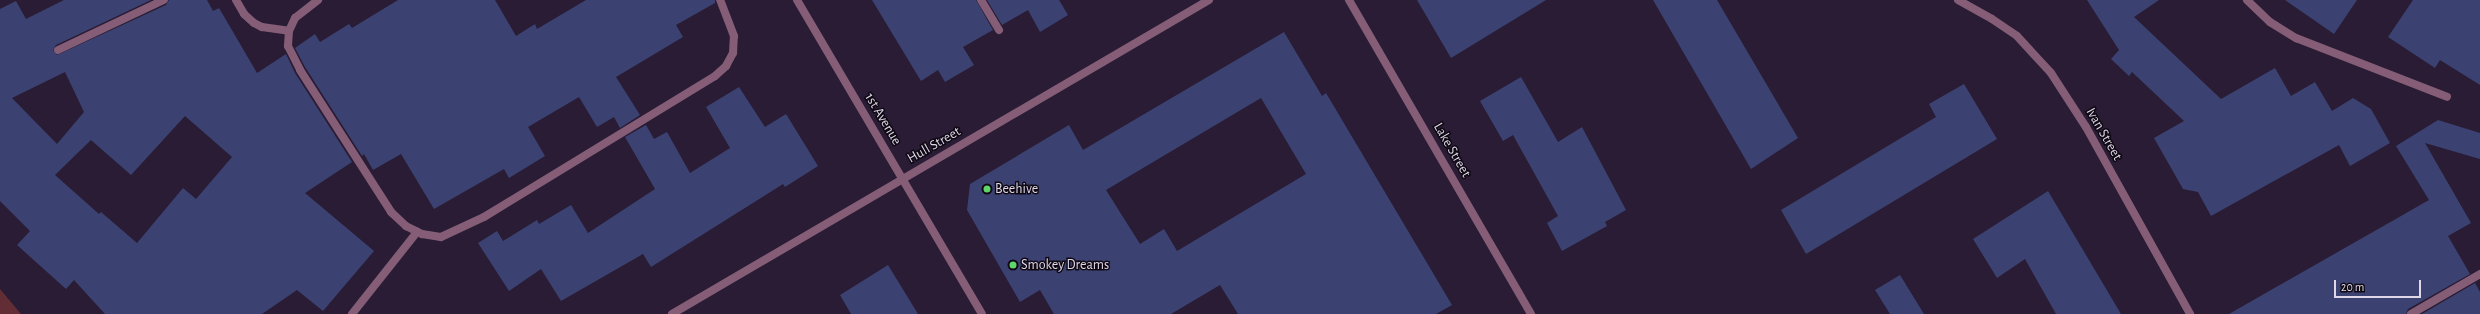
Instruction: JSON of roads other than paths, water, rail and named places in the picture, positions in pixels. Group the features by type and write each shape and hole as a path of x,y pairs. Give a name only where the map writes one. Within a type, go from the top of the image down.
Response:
{"street":[{"path":"58,50 164,0"},
{"path":"236,0 244,14 254,24 262,27 289,31"},
{"path":"318,0 295,18 289,31 288,46 300,70 391,212 406,226 417,232 441,237 484,217 715,76 726,66 733,53 734,36 720,0"},
{"name":"1st Avenue","path":"797,0 982,314"},
{"path":"981,0 999,30"},
{"name":"Hull Street","path":"672,314 1209,0"},
{"name":"Lake Street","path":"1349,0 1531,314"},
{"name":"Ivan Street","path":"1958,0 1992,19 2017,36 2051,73 2086,127 2190,314"},
{"path":"2247,0 2270,22 2296,38 2448,97"},
{"path":"352,314 417,232"},
{"path":"2411,314 2480,274"}],"place":[{"name":"Beehive","path":"987,189"},
{"name":"Smokey Dreams","path":"1013,265"}]}
